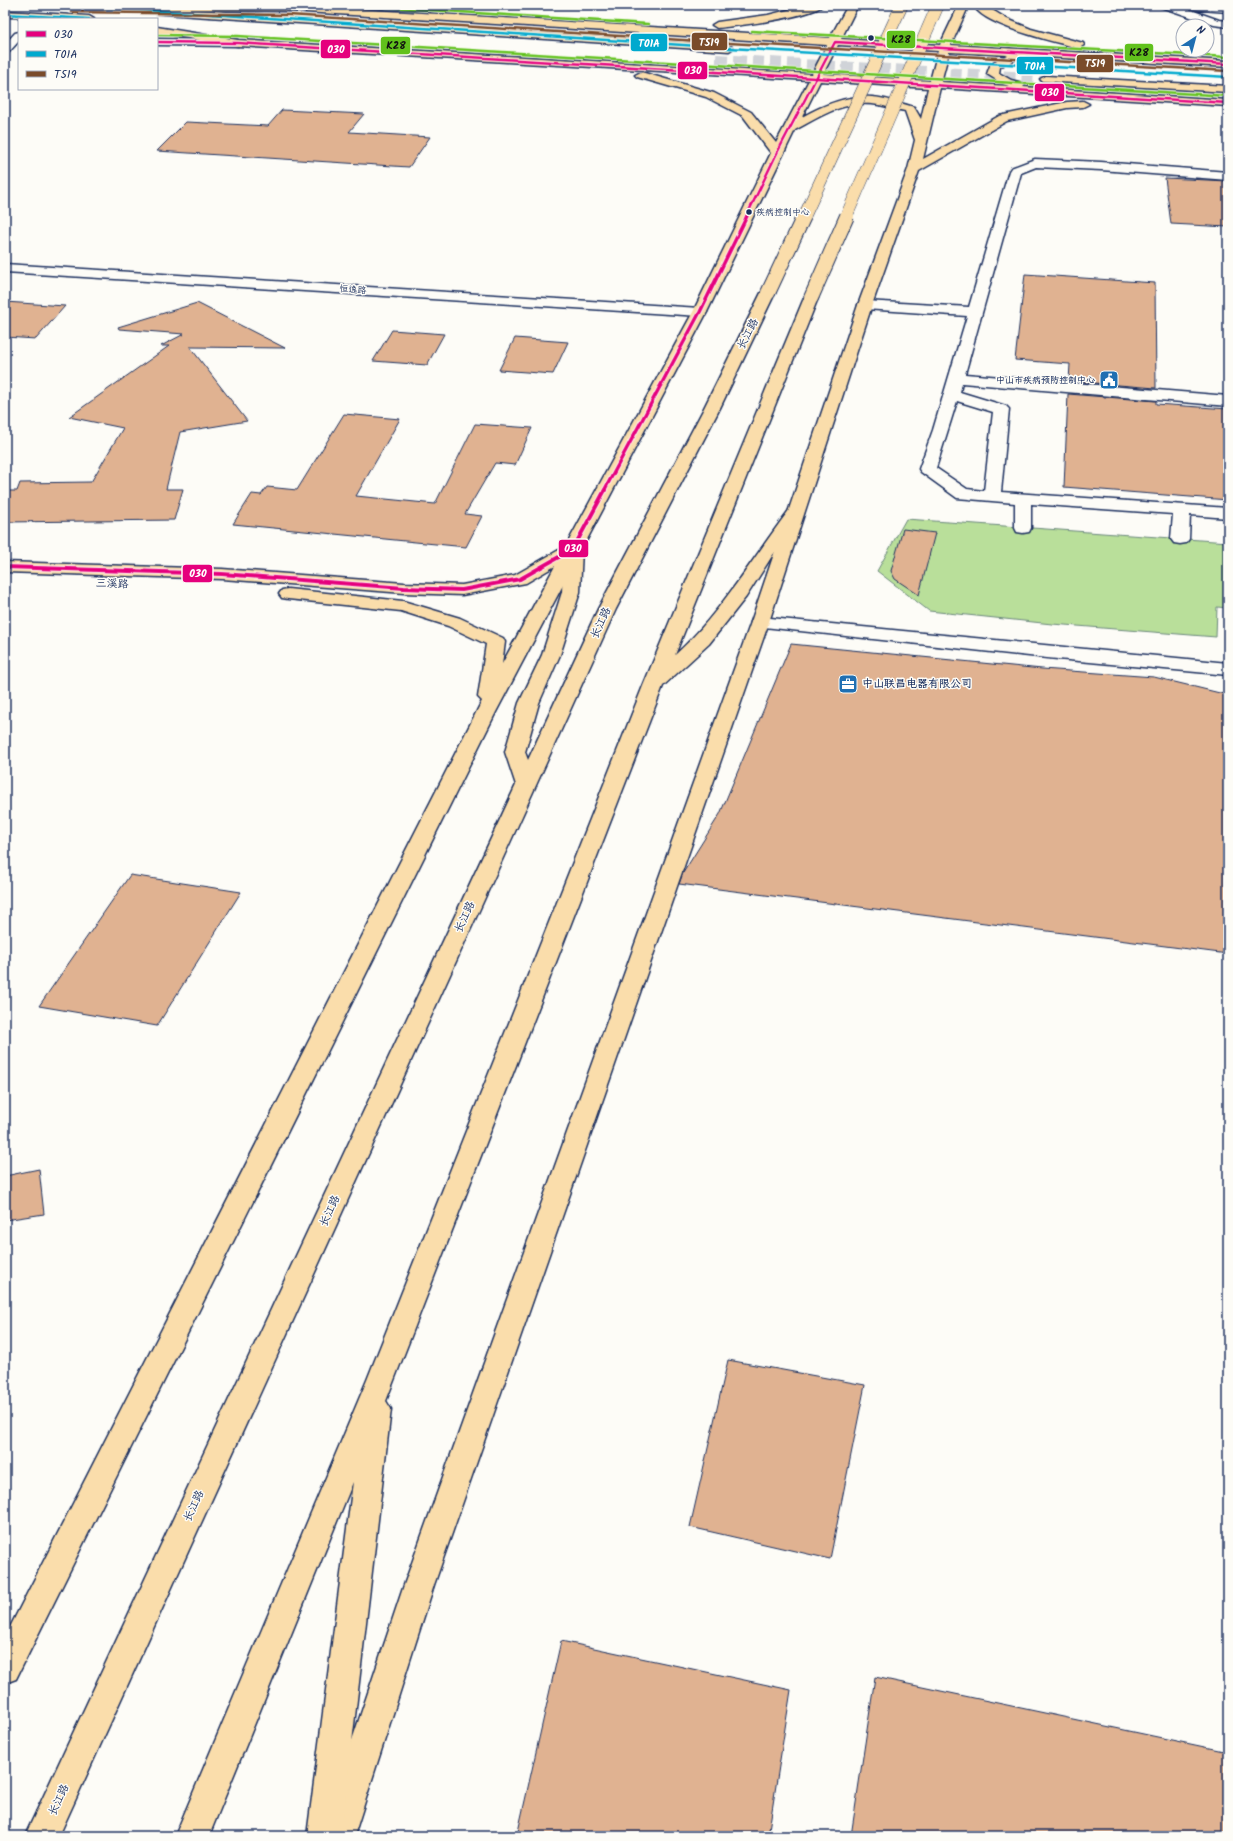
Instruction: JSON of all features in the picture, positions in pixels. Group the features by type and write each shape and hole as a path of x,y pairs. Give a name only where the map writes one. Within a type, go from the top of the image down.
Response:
{"main road":[{"path":"71,5 729,48"},
{"path":"612,29 691,28 750,22 794,14 818,5"},
{"path":"5,1669 486,712 700,312 777,153 853,5"},
{"name":"长江路","path":"42,1836 607,609 711,410 768,293 902,5"},
{"path":"192,1836 381,1380 653,686 811,298 938,5"},
{"path":"337,1836 419,1585 760,622 865,305 914,169 944,48 964,5"},
{"path":"979,5 980,8 996,20 1048,38 1111,52 1177,62"},
{"path":"92,6 289,8 729,36 1228,64"},
{"path":"5,14 71,18"},
{"path":"158,23 717,65 817,77 1228,103"},
{"path":"158,30 238,43 551,61 756,66 772,58 770,49 754,42 729,36"},
{"path":"1040,53 1012,57 995,65 994,74 1007,82 1046,91"},
{"path":"551,61 642,75 710,95 747,114 777,153"},
{"path":"1047,67 1228,77"},
{"path":"1046,79 1228,90"},
{"path":"791,127 826,108 844,102 870,100 910,109 920,140"},
{"path":"914,169 1003,118 1068,105 1184,100"},
{"path":"653,686 702,640 740,593 765,554 796,513"},
{"path":"526,786 515,752 529,703 551,655 571,592 573,549"},
{"name":"三溪路","path":"5,567 222,574 404,588 462,590 520,579 573,549"},
{"name":"三溪路","path":"5,580 220,587 403,606 454,622 496,642 486,712"},
{"path":"324,1836 381,1380"}],"street":[{"path":"267,5 289,8"},
{"path":"1166,5 1228,8"},
{"path":"1166,5 1223,24"},
{"path":"5,31 18,33"},
{"path":"5,50 18,34"},
{"path":"158,42 238,43"},
{"path":"1228,176 1101,166 1035,163 1015,170 941,430 927,469 963,494 1228,513"},
{"name":"恒逸路","path":"5,268 700,312"},
{"path":"865,305 975,312"},
{"path":"955,378 1228,401"},
{"path":"951,394 1001,409 992,496"},
{"path":"1022,528 1023,498"},
{"path":"1180,539 1182,510"},
{"path":"760,622 1228,669"}],"green space":[{"path":"906,519 1228,542 1228,608 1217,607 1216,637 1052,624 929,611 877,571"}],"building":[{"path":"282,110 364,114 349,132 430,137 409,167 157,151 186,122 268,126"},
{"path":"1165,178 1228,181 1228,227 1171,224"},
{"path":"1025,274 1155,283 1156,388 1069,381 1070,364 1015,360"},
{"path":"5,302 65,306 36,339 5,337"},
{"path":"197,303 285,348 190,347 247,421 180,432 166,489 183,489 174,520 5,522 5,491 17,491 20,483 91,482 123,428 69,417 169,346 161,346 184,334 119,329 118,327"},
{"path":"392,330 444,334 427,365 373,361"},
{"path":"515,338 568,342 553,374 499,370"},
{"path":"1068,394 1156,401 1156,404 1228,409 1228,500 1064,487"},
{"path":"344,414 400,419 356,496 435,504 475,424 532,428 515,465 495,463 465,514 482,516 466,547 233,524 252,494 261,495 267,487 297,490"},
{"path":"903,529 935,533 919,595 895,579 891,571"},
{"path":"791,644 1042,669 1154,677 1228,695 1228,954 679,884 683,873 720,814"},
{"path":"130,875 241,892 157,1026 39,1006"},
{"path":"39,1169 44,1214 5,1220 5,1176"},
{"path":"728,1360 865,1385 830,1559 690,1527"},
{"path":"561,1641 791,1690 768,1836 517,1836"},
{"path":"875,1677 1228,1752 1228,1836 851,1836"}],"tunnel":[{"path":"716,60 1046,79"}],"transit line":[{"name":"T01A","path":"71,5 729,48 1228,77"},
{"name":"K28","path":"352,5 648,24"},
{"name":"T519","path":"71,12 289,15 729,43 1228,71"},
{"name":"T01A","path":"5,14 72,18"},
{"name":"K28","path":"752,31 1228,57"},
{"name":"K28","path":"158,35 238,36 1228,96"},
{"name":"030","path":"158,42 238,43 1228,103"},
{"name":"030","path":"5,567 222,574 404,588 462,590 520,579 573,549 700,312 777,153 835,42 1228,64"}],"place":[{"name":"疾病控制中心","path":"749,212"},
{"name":"中山市疾病预防控制中心","path":"1109,380"},
{"name":"中山联昌电器有限公司","path":"848,684"}]}
